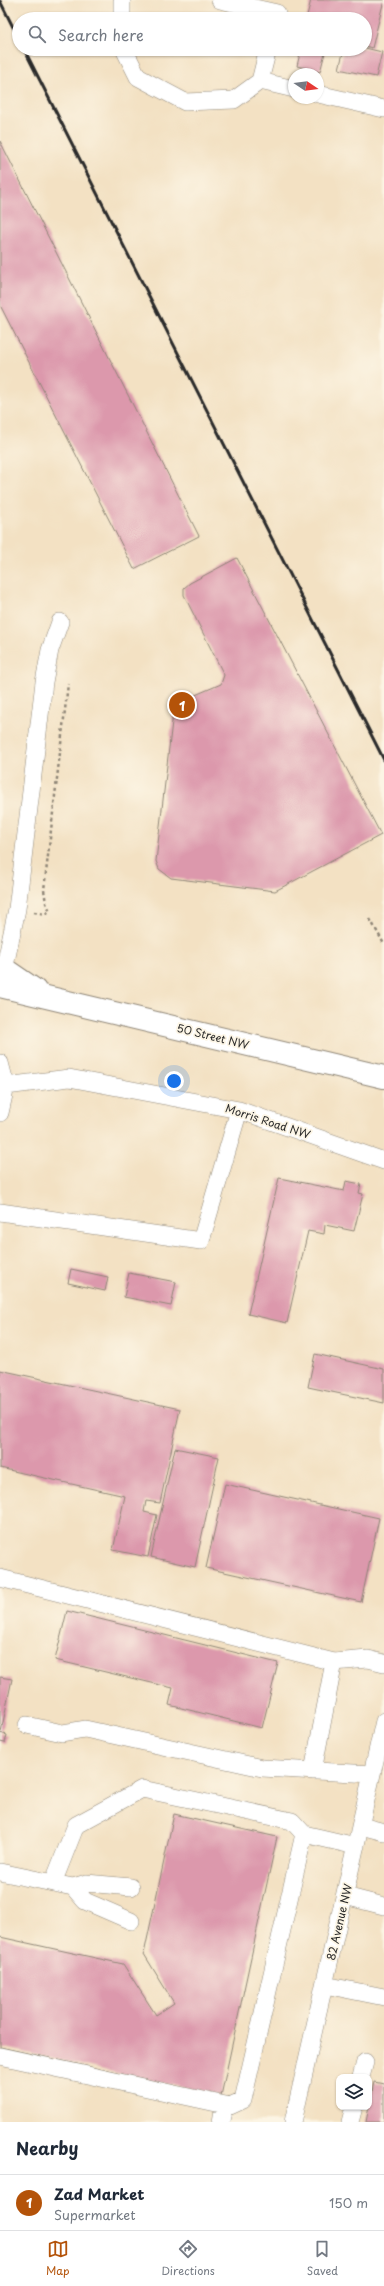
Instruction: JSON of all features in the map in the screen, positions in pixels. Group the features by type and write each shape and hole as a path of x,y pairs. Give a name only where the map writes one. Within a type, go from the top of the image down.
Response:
{"main road":[{"name":"50 Street NW","path":"1,980 41,994 384,1077"}],"street":[{"path":"122,0 122,12"},
{"path":"220,0 277,11"},
{"path":"128,56 138,77 185,102 234,100 260,81 266,56"},
{"path":"260,81 288,88"},
{"path":"324,95 384,109"},
{"path":"1,980 17,909 44,682 50,650 60,622"},
{"path":"0,1063 6,1086 0,1113"},
{"name":"Morris Road NW","path":"6,1086 69,1078 239,1110 384,1160"},
{"path":"0,1212 201,1241 239,1110"},
{"path":"0,1578 334,1662 368,1659 384,1663"},
{"path":"313,1771 334,1662"},
{"name":"82 Avenue NW","path":"293,2122 384,1722"},
{"path":"27,1725 62,1734 85,1729 262,1768 372,1774"},
{"path":"53,1883 76,1824 142,1788 292,1821 304,1834 356,1846"},
{"path":"361,1826 384,1832"},
{"path":"0,2056 224,2105 230,2106 243,2100 304,1834"},
{"path":"0,1872 73,1887 86,1883 131,1887"},
{"path":"73,1887 85,1901 131,1921"},
{"path":"345,1896 384,1906"},
{"path":"325,1985 384,1997"},
{"path":"221,2122 224,2105"},
{"path":"350,2122 353,2110"}],"path":[{"path":"17,909 45,914 50,911 44,896 44,890 68,684"},
{"path":"370,919 384,944"}],"building":[{"path":"311,0 384,0 372,48 372,12 308,12"},
{"path":"372,50 382,52 376,77 339,69 342,56 372,56"},
{"path":"299,56 324,56 321,68 305,68 297,66"},
{"path":"0,141 199,536 134,569 0,305"},
{"path":"237,558 381,835 275,891 171,878 159,869 156,861 173,713 177,705 186,699 221,684 224,675 184,595 184,588 190,583"},
{"path":"279,1178 344,1191 346,1181 361,1184 359,1193 363,1194 354,1231 325,1225 324,1234 308,1231 287,1323 248,1314"},
{"path":"71,1269 108,1277 105,1291 68,1283"},
{"path":"129,1273 176,1282 171,1306 124,1297"},
{"path":"315,1354 384,1369 384,1403 308,1387"},
{"path":"0,1370 180,1409 160,1503 146,1501 144,1512 157,1515 148,1557 113,1550 125,1496 0,1468"},
{"path":"175,1448 219,1457 195,1567 151,1557"},
{"path":"225,1484 379,1518 361,1602 206,1568"},
{"path":"67,1611 278,1663 262,1728 169,1705 173,1688 55,1660"},
{"path":"0,1677 12,1679 1,1732 0,1732"},
{"path":"0,1733 7,1735 5,1743 0,1742"},
{"path":"174,1814 277,1837 221,2096 0,2047 0,1937 123,1964 156,2015 174,2003 144,1954"},
{"path":"374,2082 384,2084 384,2122 366,2122 368,2110 372,2110 372,2092"}],"railway":[{"path":"0,1 12,25"},
{"path":"28,56 384,760"}],"place":[{"name":"Zad Market","path":"182,705"}]}
